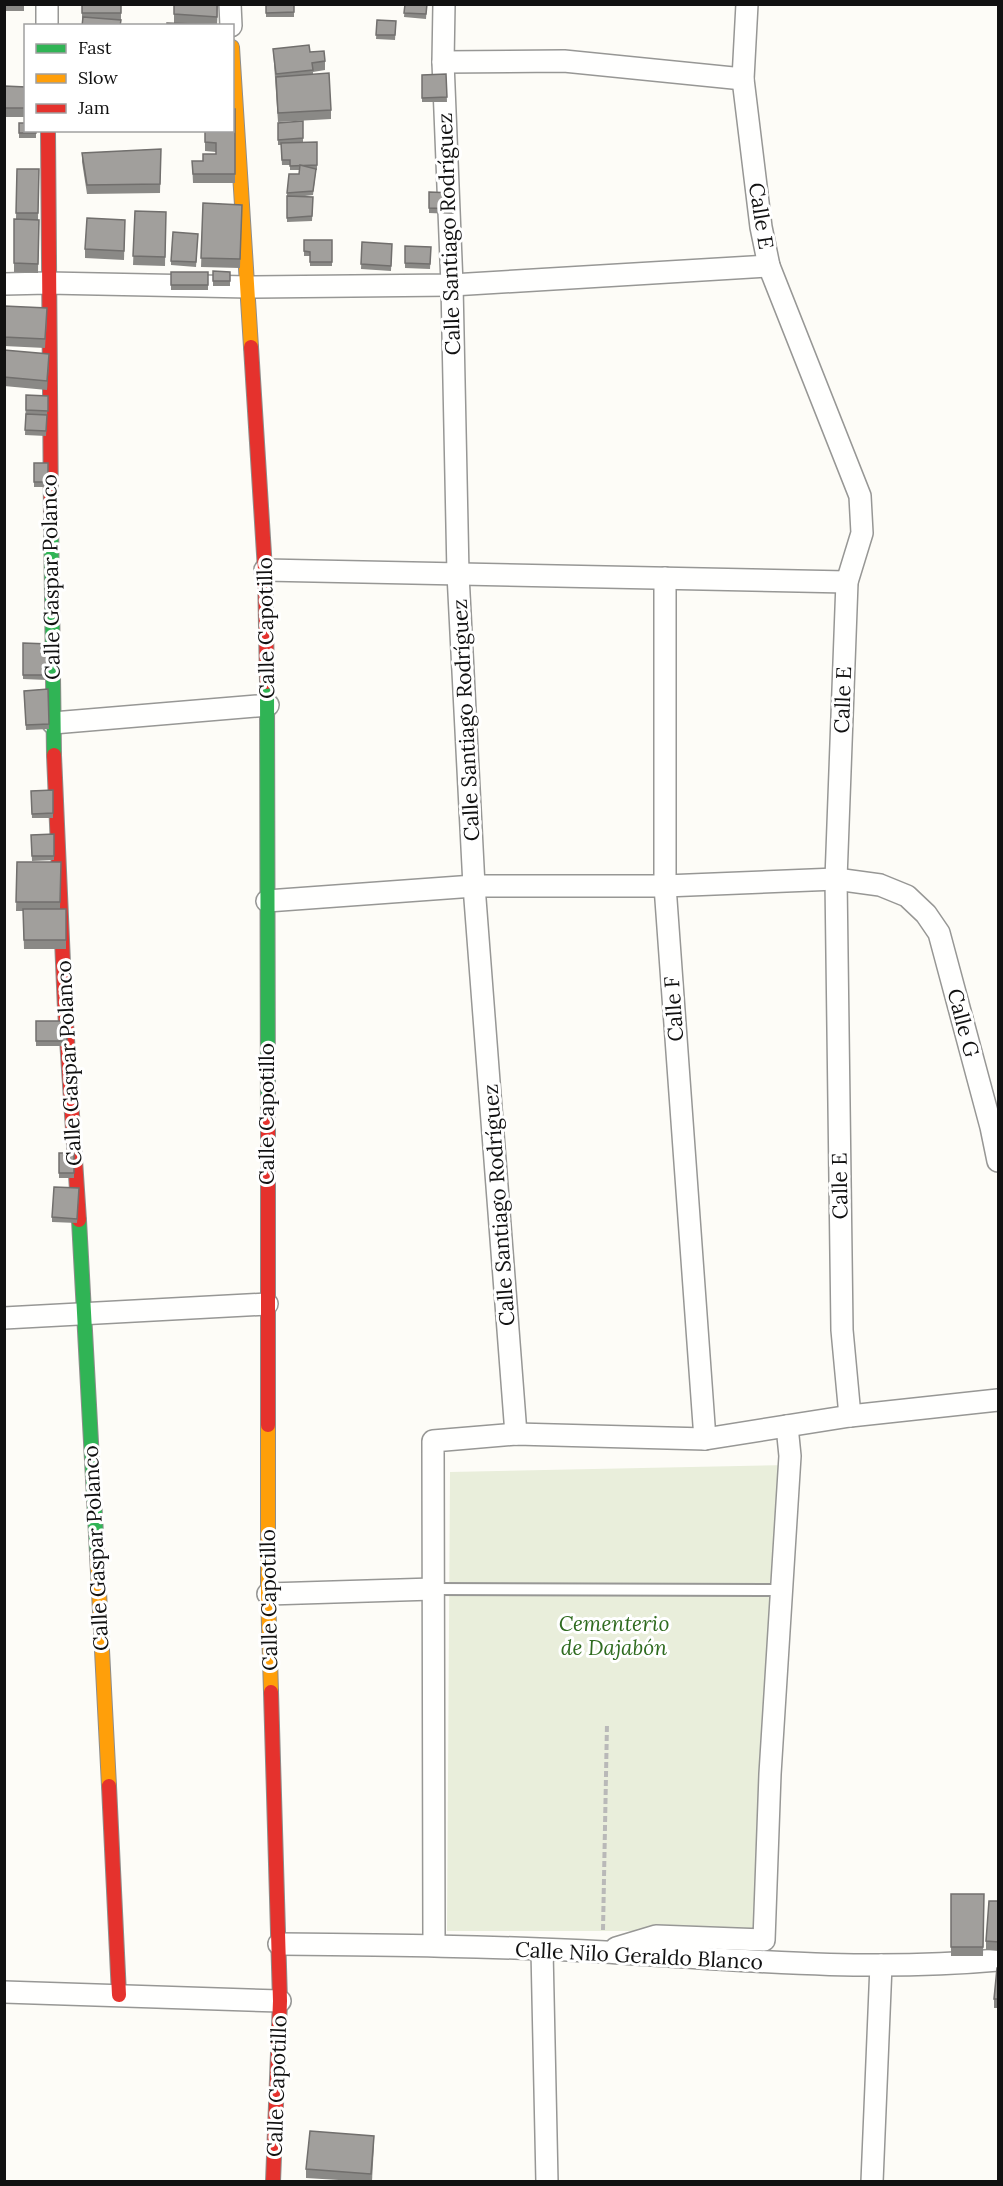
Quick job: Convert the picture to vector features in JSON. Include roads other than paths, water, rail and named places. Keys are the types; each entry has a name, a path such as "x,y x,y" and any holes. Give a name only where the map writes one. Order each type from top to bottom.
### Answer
{"street":[{"path":"47,4 47,24"},
{"path":"230,4 231,24"},
{"name":"Calle Santiago Rodríguez","path":"444,4 443,62 452,285 458,574 474,886 516,1434"},
{"name":"Calle E","path":"747,4 743,79 761,227 769,266 860,496 862,533 847,582 836,879 842,1330 850,1416"},
{"path":"443,62 564,61 743,79"},
{"name":"Calle Capotillo","path":"234,75 265,570 268,705 268,1594 280,2001 273,2181"},
{"name":"Calle Gaspar Polanco","path":"48,132 53,723 65,1009 85,1313 119,1995"},
{"path":"4,284 249,287 452,285 769,266"},
{"path":"265,570 847,582"},
{"name":"Calle F","path":"665,578 665,886 705,1438"},
{"path":"53,723 268,705"},
{"path":"267,901 474,886 665,886 836,879"},
{"name":"Calle G","path":"836,879 880,885 907,896 926,914 939,933 999,1161"},
{"path":"4,1318 267,1304"},
{"path":"434,1945 433,1441 516,1434 705,1438 850,1416 999,1400"},
{"path":"602,1952 656,1936 764,1940 770,1774 790,1456 787,1426"},
{"path":"268,1594 433,1589"},
{"name":"Calle Nilo Geraldo Blanco","path":"279,1944 434,1945 602,1952 789,1964 945,1965 999,1960"},
{"path":"542,1950 547,2181"},
{"path":"873,2181 881,1965"},
{"path":"4,1992 280,2001"}],"lane":[{"path":"433,1589 782,1590"}],"park label":[{"name":"Cementerio de Dajabón","path":"614,1636"}]}
